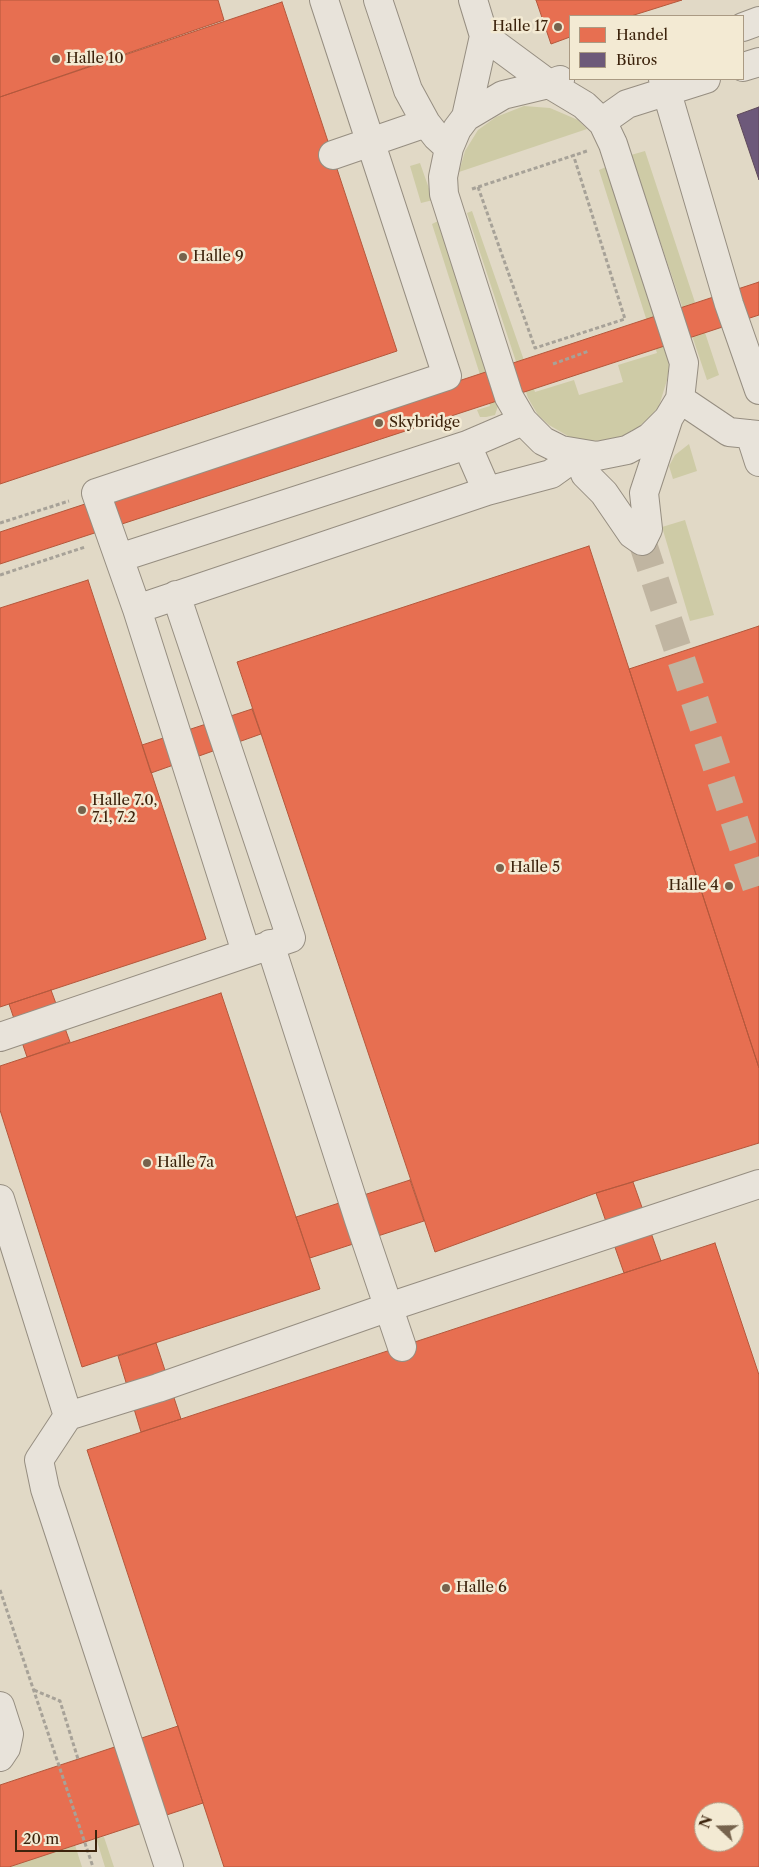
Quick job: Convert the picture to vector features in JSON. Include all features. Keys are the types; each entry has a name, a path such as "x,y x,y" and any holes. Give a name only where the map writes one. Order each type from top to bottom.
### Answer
{"lane":[{"path":"324,0 446,376 96,492 258,948 359,1220 402,1347"},
{"path":"378,0 408,90 426,123 449,148"},
{"path":"466,117 484,36 473,0"},
{"path":"744,27 759,21"},
{"path":"484,36 560,80 608,134 684,363 674,409 644,494 648,529 642,540 632,534 604,493 585,474 579,454"},
{"path":"744,67 759,62"},
{"path":"560,80 503,95 466,117 457,129 449,148 443,176 444,194 452,222 509,397 523,421 543,441 561,450 597,456 627,450 650,437 674,409"},
{"path":"608,134 610,116 627,104 665,85 699,80"},
{"path":"665,85 729,304 759,390"},
{"path":"333,155 426,123"},
{"path":"674,409 728,432 754,434 759,462"},
{"path":"115,548 467,445 523,421"},
{"path":"467,445 487,491"},
{"path":"137,609 176,594 487,491 551,474 579,454"},
{"path":"0,1037 291,938 176,594"},
{"path":"169,1867 45,1489 39,1460 68,1416 158,1388 389,1307 759,1184"},
{"path":"0,1199 68,1416"},
{"path":"0,1706 9,1734 6,1748 0,1757"}],"path":[{"path":"444,194 478,187 573,154 608,134"},
{"path":"478,187 535,348 625,318 573,154"},
{"path":"553,364 589,351"},
{"path":"0,523 96,492"},
{"path":"0,575 115,548"},
{"path":"0,1590 93,1867"},
{"path":"34,1690 60,1701 78,1759"}],"shaded area":[{"path":"524,106 550,108 578,120 587,129 459,172 465,151 478,130 496,117"},
{"path":"645,151 719,375 707,380 631,155"},
{"path":"420,163 433,200 421,203 410,166"},
{"path":"606,167 668,352 669,367 659,406 633,432 611,440 582,441 568,436 549,425 538,415 528,398 467,213 472,211 535,392 574,380 579,395 623,382 618,365 657,353 599,170"},
{"path":"438,221 499,403 495,415 480,417 477,410 490,406 432,224"},
{"path":"689,444 697,471 673,479 669,466 675,455"},
{"path":"685,520 714,615 690,621 662,527"},
{"path":"104,1837 114,1867 105,1867 96,1838"},
{"path":"75,1845 82,1867 9,1867"}],"building: Handel":[{"name":"Halle 10","path":"0,0 218,0 224,20 0,97"},
{"name":"Halle 17","path":"536,0 682,0 634,15 569,15 569,37 551,44"},
{"name":"Halle 9","path":"282,2 397,351 0,484 0,97"},
{"name":"Skybridge","path":"759,282 759,315 0,564 0,532"},
{"name":"Halle 5","path":"589,546 759,1068 759,1143 596,1193 435,1252 237,662"},
{"name":"Halle 7.0, 7.1, 7.2","path":"88,580 206,939 0,1007 0,608"},
{"name":"Halle 4","path":"759,626 759,1068 629,669"},
{"path":"252,709 261,734 151,773 142,745"},
{"path":"51,990 70,1042 27,1057 9,1004"},
{"name":"Halle 7a","path":"221,993 320,1289 82,1367 0,1110 0,1066"},
{"path":"410,1180 424,1221 310,1258 296,1217"},
{"path":"633,1182 661,1261 624,1273 596,1193"},
{"name":"Halle 6","path":"715,1243 759,1375 759,1867 224,1867 87,1450"},
{"path":"156,1343 181,1419 141,1432 118,1356"},
{"path":"178,1726 203,1803 9,1867 0,1867 0,1785"}],"building: Büros":[{"path":"759,107 759,180 737,115"}],"tunnel":[{"path":"642,541 759,895"}],"place":[{"name":"Halle 17","path":"558,27"},
{"name":"Halle 10","path":"56,59"},
{"name":"Halle 9","path":"183,257"},
{"name":"Skybridge","path":"379,423"},
{"name":"Halle 7.0, 7.1, 7.2","path":"82,810"},
{"name":"Halle 5","path":"500,868"},
{"name":"Halle 4","path":"729,886"},
{"name":"Halle 7a","path":"147,1163"},
{"name":"Halle 6","path":"446,1588"}]}
